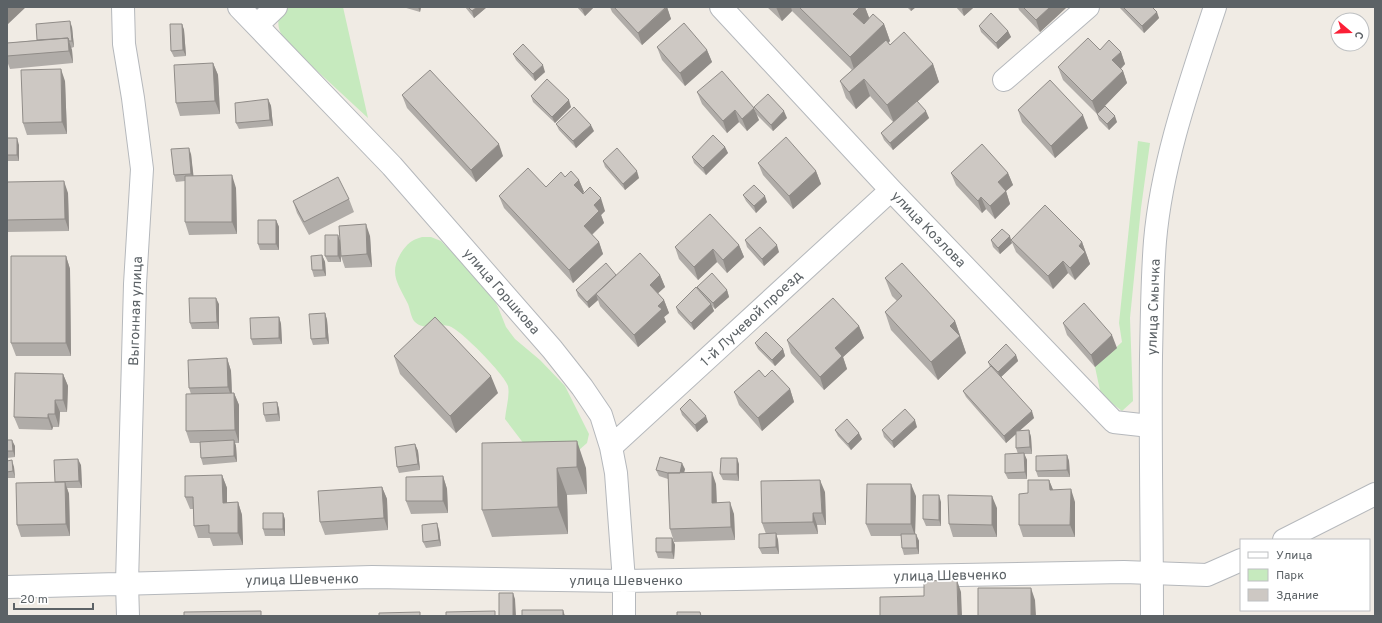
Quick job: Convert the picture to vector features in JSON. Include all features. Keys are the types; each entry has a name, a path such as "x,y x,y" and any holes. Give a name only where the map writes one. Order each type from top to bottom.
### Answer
{"street":[{"name":"Выгонная улица","path":"123,7 124,44 133,98 142,169 135,284 127,583 128,616"},
{"name":"улица Горшкова","path":"239,7 392,166 552,349 582,387 601,415 611,447 616,473 624,581 624,616"},
{"path":"257,25 276,7"},
{"name":"улица Козлова","path":"721,7 891,190 1114,422 1150,426"},
{"path":"1004,80 1088,7"},
{"name":"улица Смычка","path":"1152,616 1150,426 1152,312 1156,233 1164,176 1208,13"},
{"name":"1-й Лучевой проезд","path":"611,447 891,190"},
{"path":"1286,539 1375,494"},
{"name":"улица Шевченко","path":"7,587 372,577 624,581 1124,572 1207,575 1240,560"}],"green space":[{"path":"285,7 343,7 368,118 286,42 278,24"},
{"path":"1138,141 1150,143 1141,208 1130,318 1133,401 1122,411 1101,395 1095,367 1122,342 1119,323"},
{"path":"422,237 431,237 441,241 457,257 491,294 506,327 515,339 540,360 565,386 589,434 587,443 579,450 524,444 505,419 508,386 491,363 472,343 455,329 444,325 426,327 414,321 408,304 398,285 395,267 397,260 405,247 412,241"}],"building":[{"path":"468,7 477,7 472,11"},
{"path":"614,7 666,7 638,33"},
{"path":"799,7 860,7 853,14 864,24 873,14 884,24 850,57"},
{"path":"1023,7 1050,7 1036,20"},
{"path":"1123,7 1152,7 1157,12 1142,26"},
{"path":"991,13 1008,31 996,43 979,26"},
{"path":"70,21 72,41 69,41 68,38 37,40 36,24"},
{"path":"684,23 707,50 680,73 657,47"},
{"path":"170,24 182,24 183,50 171,51"},
{"path":"904,32 933,64 887,105 864,79 849,92 840,81 886,40 890,45"},
{"path":"68,38 69,51 7,56 7,43"},
{"path":"1088,38 1100,50 1109,40 1121,52 1112,60 1123,71 1092,101 1058,67"},
{"path":"523,44 543,65 533,74 513,54"},
{"path":"213,63 215,101 176,103 174,65"},
{"path":"61,69 62,122 23,123 21,70"},
{"path":"430,70 499,144 471,170 402,95"},
{"path":"722,71 754,108 742,119 735,110 723,121 697,92"},
{"path":"547,79 569,100 552,117 531,96"},
{"path":"1050,80 1083,115 1051,146 1018,110"},
{"path":"768,94 784,111 771,125 754,107"},
{"path":"268,99 270,120 236,123 235,103"},
{"path":"917,101 926,111 890,143 881,133"},
{"path":"1105,106 1115,116 1107,124 1097,114"},
{"path":"574,107 591,125 573,141 556,124"},
{"path":"713,135 725,147 703,168 692,157"},
{"path":"786,137 816,171 789,196 758,163"},
{"path":"7,138 17,138 17,155 7,155"},
{"path":"982,144 1008,173 998,182 1006,191 990,206 981,197 978,201 951,173"},
{"path":"189,148 191,174 174,175 171,149"},
{"path":"617,148 637,171 623,184 603,161"},
{"path":"528,168 546,187 561,172 565,177 571,171 579,180 574,185 583,194 590,187 601,198 594,205 599,211 584,226 599,242 569,270 499,196"},
{"path":"232,175 232,222 185,222 185,176"},
{"path":"338,177 349,199 304,222 293,201"},
{"path":"64,181 65,219 7,220 7,182"},
{"path":"754,185 765,196 754,206 743,195"},
{"path":"1045,205 1082,242 1079,246 1085,252 1070,268 1063,261 1048,276 1011,240"},
{"path":"710,214 739,245 723,260 713,249 694,267 675,247"},
{"path":"258,220 276,220 276,244 258,244"},
{"path":"366,224 367,254 341,256 339,226"},
{"path":"760,227 777,245 762,259 745,240"},
{"path":"1002,229 1010,236 998,248 991,240"},
{"path":"325,235 338,235 338,256 325,256"},
{"path":"640,253 660,275 650,285 664,300 658,306 662,309 634,335 596,294"},
{"path":"322,255 323,270 312,270 311,256"},
{"path":"11,256 66,256 66,343 11,343"},
{"path":"606,263 616,275 587,302 576,290"},
{"path":"902,263 955,321 950,326 960,336 931,362 885,312 902,296 885,278"},
{"path":"712,273 727,290 713,303 697,287"},
{"path":"696,287 711,304 691,323 676,307"},
{"path":"189,298 216,298 217,322 190,323"},
{"path":"833,298 859,326 835,348 842,356 820,377 787,340"},
{"path":"1084,303 1112,335 1091,355 1063,323"},
{"path":"325,313 326,338 311,339 309,314"},
{"path":"279,317 279,338 251,339 250,318"},
{"path":"435,317 491,376 450,416 394,356"},
{"path":"766,332 783,349 772,360 755,343"},
{"path":"1006,344 1016,355 998,372 988,362"},
{"path":"227,358 228,387 189,388 188,360"},
{"path":"991,366 1032,411 1004,436 963,391"},
{"path":"759,370 765,377 772,370 790,389 758,418 734,392"},
{"path":"15,373 63,374 63,400 55,400 55,414 48,414 48,418 14,417"},
{"path":"234,393 235,430 186,431 186,394"},
{"path":"690,399 706,416 695,425 680,409"},
{"path":"277,402 278,414 264,415 263,403"},
{"path":"905,409 915,420 892,441 882,430"},
{"path":"847,419 859,433 848,444 835,430"},
{"path":"1029,430 1030,447 1016,448 1016,431"},
{"path":"7,440 12,440 13,451 7,451"},
{"path":"234,440 234,456 201,458 200,442"},
{"path":"577,441 577,467 557,468 558,507 482,510 482,443"},
{"path":"415,444 418,464 397,467 395,447"},
{"path":"1024,453 1025,472 1005,473 1005,454"},
{"path":"1067,455 1067,470 1036,471 1036,456"},
{"path":"660,457 682,463 680,473 668,473 656,470"},
{"path":"721,458 737,458 737,474 720,474"},
{"path":"78,459 79,481 55,482 54,460"},
{"path":"12,460 13,471 7,472 7,461"},
{"path":"712,472 712,503 730,502 731,527 670,529 668,473"},
{"path":"222,475 223,503 238,502 238,533 209,533 209,525 194,526 193,497 185,497 185,476"},
{"path":"443,476 443,501 406,501 406,477"},
{"path":"820,480 822,513 813,513 813,522 762,523 761,481"},
{"path":"1028,480 1049,480 1050,490 1071,489 1070,525 1019,525 1019,494 1028,493"},
{"path":"65,482 66,524 17,525 16,483"},
{"path":"867,484 911,484 911,524 866,524"},
{"path":"382,487 384,518 320,522 318,491"},
{"path":"923,495 939,495 939,520 923,519"},
{"path":"948,495 992,496 992,525 949,524"},
{"path":"263,513 283,513 283,529 263,529"},
{"path":"437,523 439,540 423,542 422,525"},
{"path":"776,533 776,547 759,548 759,534"},
{"path":"901,534 916,534 917,548 902,548"},
{"path":"656,538 672,538 672,552 656,552"},
{"path":"957,580 958,616 880,616 880,597 924,596 924,581"},
{"path":"978,588 1031,588 1031,616 978,616"},
{"path":"499,593 513,593 513,616 499,616"},
{"path":"522,610 563,610 563,616 522,616"},
{"path":"261,611 261,616 184,616 184,612"},
{"path":"495,611 495,616 446,616 446,612"},
{"path":"420,612 420,616 379,616 379,613"},
{"path":"677,612 700,612 701,616 677,616"}]}
